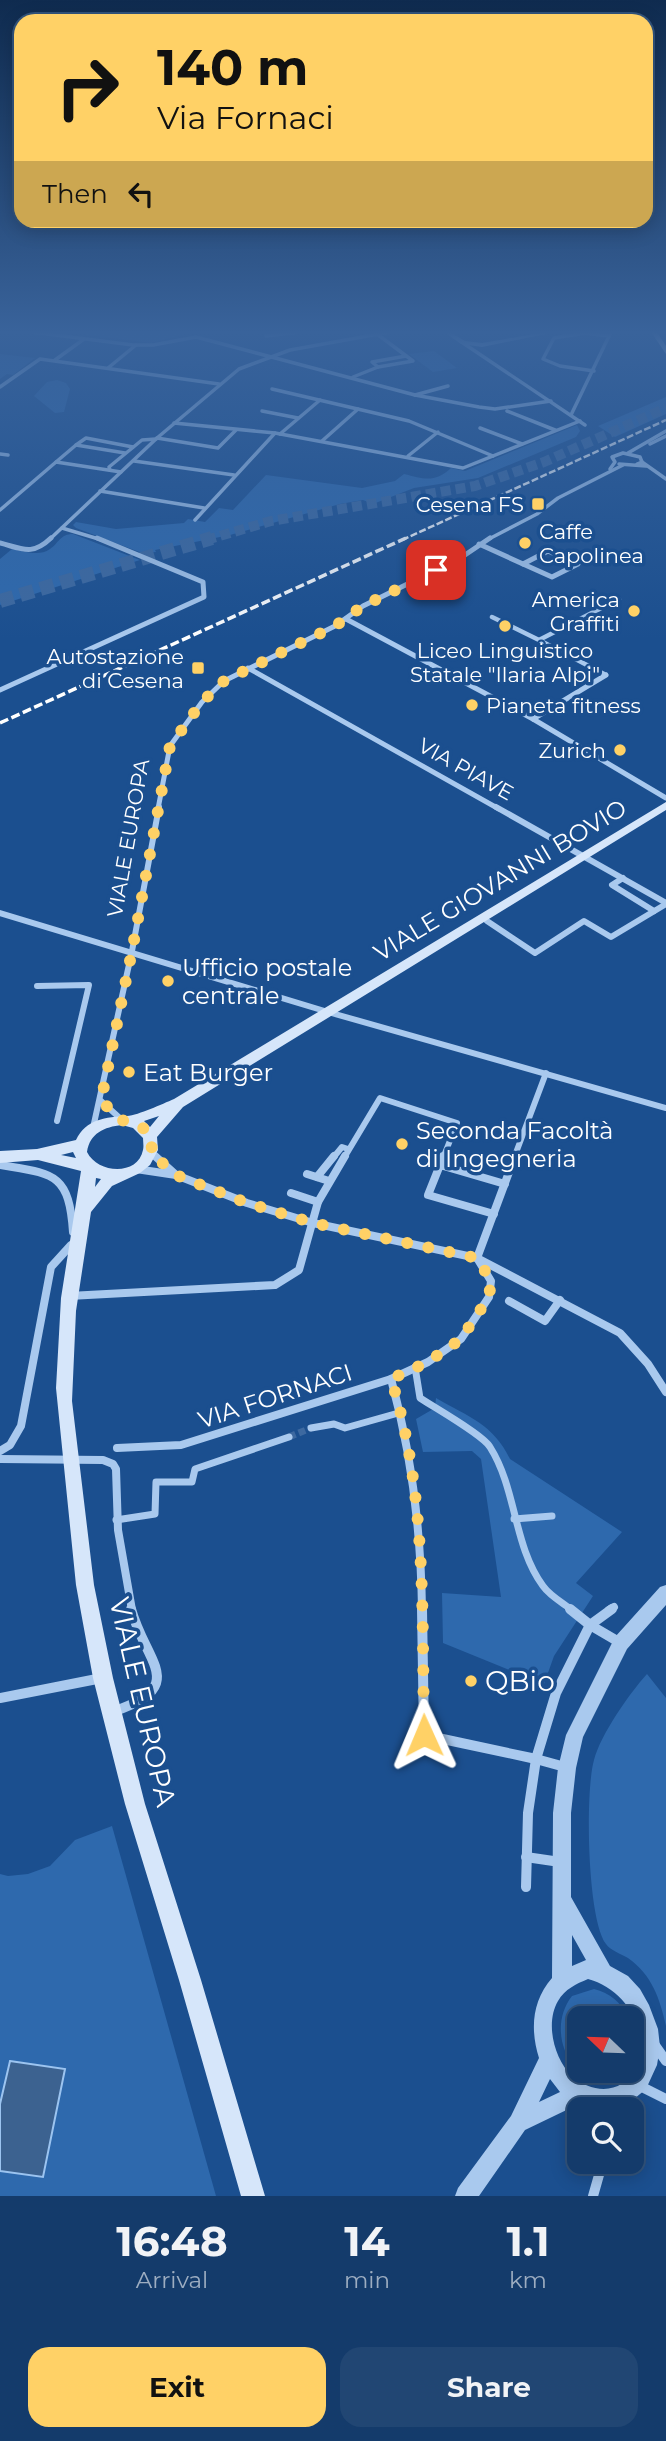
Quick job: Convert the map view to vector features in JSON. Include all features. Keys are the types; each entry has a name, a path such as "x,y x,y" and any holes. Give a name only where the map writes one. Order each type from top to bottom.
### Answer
{"main road":[{"name":"VIALE GIOVANNI BOVIO","path":"125,1121 179,1103 666,805"},
{"name":"VIALE GIOVANNI BOVIO","path":"150,1136 179,1103"},
{"path":"37,1155 87,1167 98,1174 121,1175 136,1169 151,1153 150,1136 145,1129 125,1121 102,1124 93,1129 80,1145 79,1153 87,1167"},
{"path":"0,1157 37,1155 80,1145"},
{"name":"VIALE EUROPA","path":"87,1167 86,1209 69,1296 64,1401 85,1586 103,1678 135,1804 253,2196"},
{"name":"VIALE EUROPA","path":"86,1209 107,1182 121,1175"}],"street":[{"path":"0,543 33,551 41,548 162,434"},
{"path":"110,470 109,467 142,440 157,439 218,448 232,434"},
{"path":"195,520 234,475 277,434"},
{"path":"282,434 463,468 545,434"},
{"path":"322,440 328,434"},
{"path":"408,456 435,434"},
{"path":"444,434 494,456"},
{"path":"497,434 523,444"},
{"path":"628,453 659,434"},
{"path":"635,454 666,436"},
{"path":"0,510 57,459 86,438 133,447"},
{"path":"76,445 125,453"},
{"path":"0,454 8,455"},
{"path":"641,464 640,457 635,454 614,455 612,459 623,465 641,464 666,479"},
{"path":"134,461 234,475"},
{"path":"56,462 121,472"},
{"path":"609,470 615,462"},
{"name":"VIALE EUROPA","path":"93,1129 132,951 170,746 209,695 224,681 346,619 363,606 462,557 479,544 537,514 558,498 623,465"},
{"path":"100,491 204,509"},
{"path":"0,690 204,597 204,582 87,534 62,528"},
{"path":"479,544 552,578 578,564 548,551 523,564"},
{"path":"539,640 619,599"},
{"path":"492,617 606,675"},
{"path":"346,619 533,719 666,798"},
{"name":"VIA PIAVE","path":"248,668 584,854 666,903 611,937 584,921 535,953 487,921"},
{"path":"533,719 606,675"},
{"path":"624,878 612,885 654,911"},
{"path":"0,913 328,1012 666,1108"},
{"path":"37,986 89,985 57,1121"},
{"path":"477,1258 546,1073"},
{"path":"0,1165 41,1173 63,1183 69,1192 72,1208 69,1296 275,1285 299,1270 318,1202 380,1098 457,1124 428,1195 494,1214"},
{"path":"101,1101 125,1121"},
{"path":"317,1177 342,1147 348,1149"},
{"path":"151,1153 176,1175"},
{"path":"440,1165 505,1184"},
{"path":"136,1169 176,1175 247,1203 313,1223 477,1258 620,1333 649,1364 666,1392"},
{"path":"307,1174 329,1181"},
{"path":"291,1193 318,1202"},
{"path":"0,1451 10,1445 21,1426 51,1267 71,1245"},
{"name":"VIA FORNACI","path":"117,1448 181,1446 391,1379 428,1362 461,1339 489,1297 491,1281 477,1258"},
{"path":"509,1301 545,1321 560,1300"},
{"path":"415,1367 420,1398 489,1444 507,1482 514,1519 530,1562 544,1588 590,1625 621,1643"},
{"path":"391,1379 402,1412 412,1479 422,1599 424,1735 567,1768"},
{"path":"312,1428 334,1424 345,1428 402,1412"},
{"path":"116,1520 155,1514 156,1482 192,1482 195,1469 289,1437"},
{"path":"0,1459 103,1460 113,1464 116,1469 116,1520 135,1622 154,1661 158,1681 154,1692 145,1700 111,1712"},
{"path":"514,1519 552,1516"},
{"path":"562,1978 561,1862 567,1768 580,1724 621,1643 666,1593"},
{"path":"526,1886 528,1813 536,1759 556,1693 590,1625 614,1607"},
{"path":"0,1698 103,1678"},
{"path":"526,1857 561,1862"},
{"path":"561,1897 602,1970"},
{"path":"586,2097 578,2094 556,2073 549,2059 542,2022 545,2005 562,1978 574,1971 602,1970 616,1977 635,1996 648,2021 651,2040 646,2072 638,2084 623,2097"},
{"path":"651,2040 666,2061"},
{"path":"466,2196 518,2123 549,2059"},
{"path":"638,2084 666,2099"},
{"path":"518,2123 578,2094"},
{"path":"593,2196 599,2174"}],"shaded area":[{"path":"554,434 578,434 478,478 414,488 373,504 363,500 340,504 230,535 155,550 156,552 142,553 73,525 76,522 116,529 184,523 188,519 205,522 219,508 233,510 266,475 362,488 395,481 404,474 434,478 451,468 465,471"},
{"path":"73,534 140,560 0,605 0,559 12,549 41,553 53,547 62,537"},
{"path":"436,1398 488,1429 510,1459 622,1532 576,1583 593,1596 554,1656 544,1684 443,1643 442,1593 501,1597 481,1459 472,1451 423,1452 416,1419 435,1408"},
{"path":"647,1674 666,1698 666,2026 658,1997 649,1980 628,1958 606,1944 600,1930 591,1883 589,1798 594,1760 616,1715"},
{"path":"112,1826 216,2196 0,2196 0,2171 43,2177 10,2061 0,2104 0,1874 28,1874 50,1866 75,1840"},
{"path":"594,1989 605,1993 621,2006 567,2006 567,2055 561,2030 563,2012 572,1996"},
{"path":"10,2061 65,2069 43,2177 0,2171 0,2104"}],"tunnel":[{"path":"206,540 271,521 475,486 544,462 606,434"},
{"path":"0,601 212,538"},
{"path":"289,1437 311,1428"}],"railway":[{"path":"402,540 634,434"},
{"path":"0,723 406,538"}],"place":[{"name":"Cesena FS","path":"538,504"},
{"name":"Caffe Capolinea","path":"525,543"},
{"name":"America Graffiti","path":"634,611"},
{"name":"Liceo Linguistico Statale \"Ilaria Alpi\"","path":"505,626"},
{"name":"Autostazione di Cesena","path":"198,668"},
{"name":"Pianeta fitness","path":"472,705"},
{"name":"Zurich","path":"620,750"},
{"name":"Ufficio postale centrale","path":"168,981"},
{"name":"Eat Burger","path":"129,1072"},
{"name":"Seconda Facoltà di Ingegneria","path":"402,1144"},
{"name":"QBio","path":"471,1681"}],"route":[{"path":"424,1735 422,1599 412,1479 402,1412 391,1379 428,1362 461,1339 489,1297 491,1281 477,1258 313,1223 247,1203 176,1175 151,1153 152,1144 145,1129 138,1124 122,1120 101,1101 101,1087 132,951 170,746 202,702 224,681 335,626 363,606 436,570"}]}
